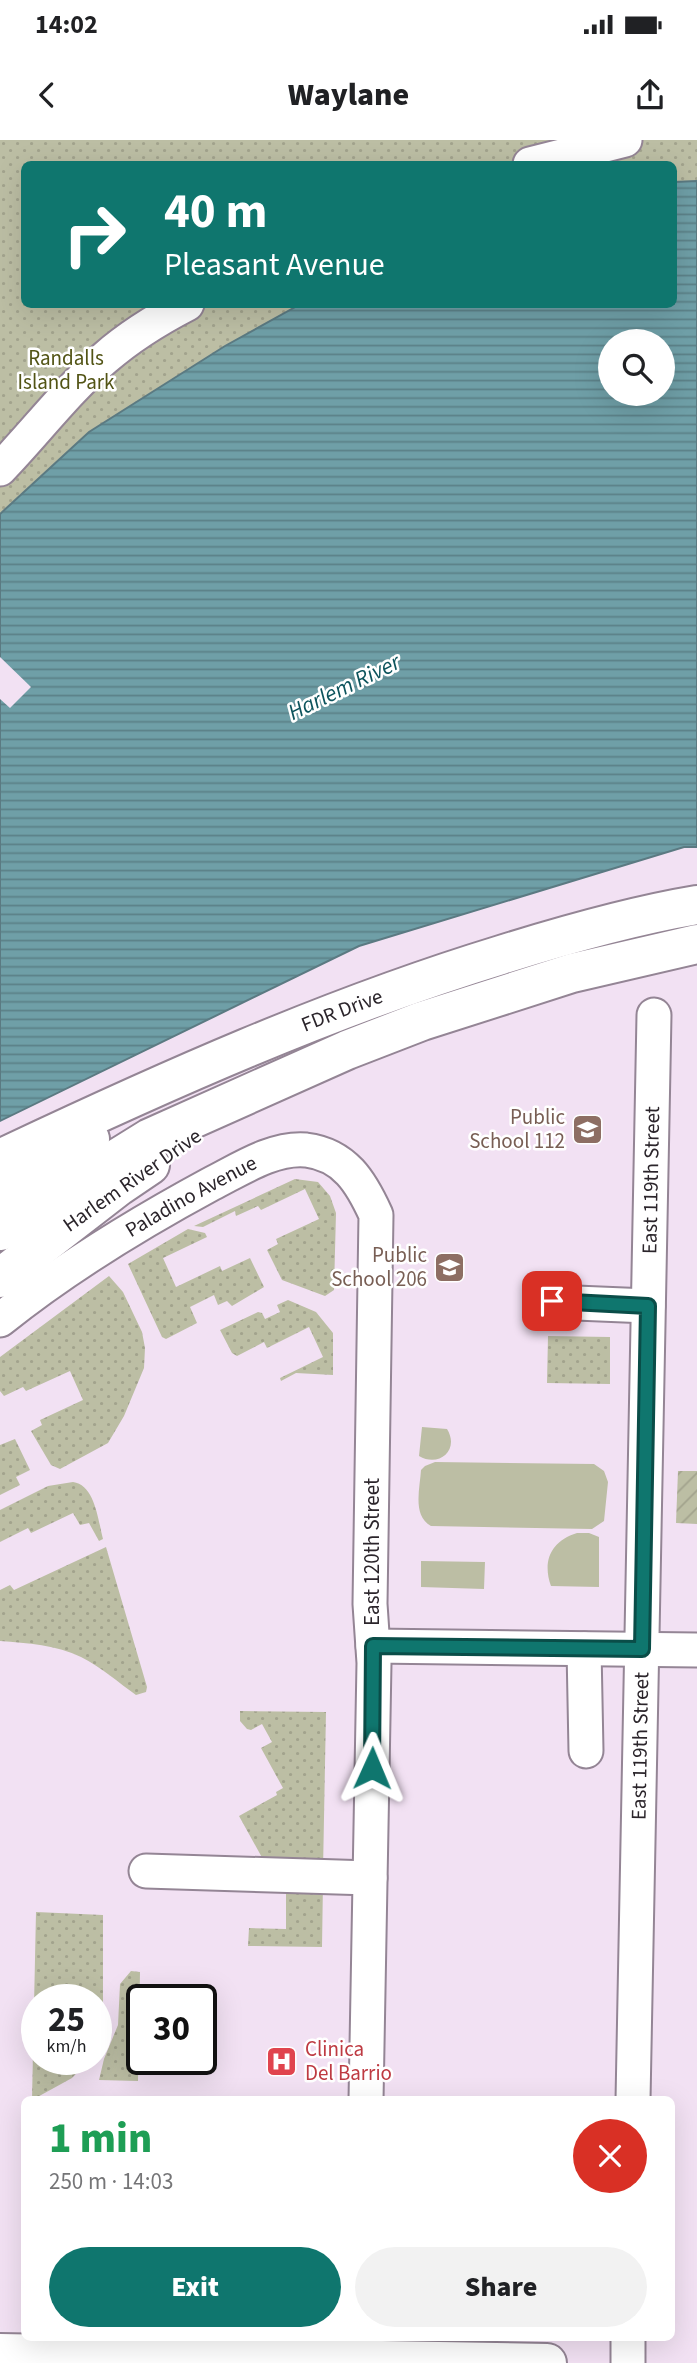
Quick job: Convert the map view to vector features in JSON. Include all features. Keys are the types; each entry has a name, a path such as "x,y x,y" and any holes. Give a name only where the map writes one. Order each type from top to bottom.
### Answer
{"main road":[{"name":"FDR Drive","path":"0,1159 146,1090 352,1006 448,971 598,927 697,905"},
{"name":"FDR Drive","path":"268,1087 347,1050 483,1001 572,973 697,944"},
{"path":"0,1196 213,1062"},
{"path":"0,1231 150,1138 268,1087"},
{"name":"Harlem River Drive","path":"0,1278 119,1186 268,1087"},
{"path":"0,2353 326,2361 365,2353 547,2363"}],"street":[{"path":"542,161 625,140"},
{"path":"0,469 83,378 107,356 161,317 179,308"},
{"name":"East 119th Street","path":"633,2096 654,1015"},
{"name":"Paladino Avenue","path":"0,1320 66,1270 157,1213 247,1166 282,1152 307,1150 343,1163 360,1182 376,1215"},
{"name":"East 120th Street","path":"366,2096 376,1215"},
{"path":"552,1301 648,1306"},
{"path":"373,1646 697,1650"},
{"path":"584,1649 586,1751"},
{"path":"146,1871 370,1878"},
{"path":"628,2341 628,2363"}],"green space":[{"name":"Randalls Island Park","path":"0,140 697,140 697,181 677,182 677,161 21,161 21,308 294,308 225,346 89,432 0,514"},
{"path":"295,1179 318,1182 330,1196 336,1213 334,1290 325,1296 282,1280 267,1250 278,1244 276,1239 319,1219 305,1189 261,1210 258,1206 236,1216 235,1211 203,1227 194,1226"},
{"path":"188,1229 205,1233 207,1237 163,1258 176,1287 220,1266 222,1271 250,1258 264,1287 232,1306 227,1301 218,1305 214,1295 190,1307 197,1323 166,1339 162,1337 128,1264"},
{"path":"109,1276 123,1292 142,1332 145,1348 144,1368 124,1416 108,1443 60,1469 51,1465 31,1431 42,1425 40,1420 83,1400 70,1371 26,1391 23,1387 4,1396 0,1391 0,1357"},
{"path":"288,1300 316,1312 333,1333 333,1375 296,1373 281,1381 280,1378 323,1357 309,1327 267,1348 264,1342 237,1356 232,1353 220,1330 258,1312 262,1313 265,1319 280,1312 277,1305"},
{"path":"548,1336 610,1337 610,1384 547,1383"},
{"path":"422,1427 447,1429 451,1444 445,1455 434,1460 419,1456"},
{"path":"15,1439 30,1470 16,1477 20,1485 0,1495 0,1445"},
{"path":"435,1462 594,1464 604,1471 608,1482 604,1521 592,1529 431,1526 421,1516 419,1493 421,1470"},
{"path":"678,1471 697,1471 697,1524 676,1523"},
{"path":"73,1482 91,1496 103,1539 99,1541 89,1523 80,1525 73,1513 31,1533 28,1528 0,1542 0,1510 48,1486"},
{"path":"577,1533 589,1533 599,1537 599,1587 551,1586 548,1560 551,1553 561,1541"},
{"path":"106,1547 147,1687 146,1692 136,1695 96,1665 72,1653 42,1645 0,1641 0,1590 10,1585 14,1590"},
{"path":"421,1561 485,1562 484,1589 421,1587"},
{"path":"240,1711 326,1712 323,1871 270,1872 239,1816 277,1795 276,1792 283,1788 261,1748 272,1742 262,1724 251,1730 247,1729 240,1721"},
{"path":"323,1882 322,1947 248,1946 249,1928 286,1929 286,1891"},
{"path":"36,1912 103,1915 103,1984 34,1984"},
{"path":"131,1971 140,1972 140,1984 126,1984 126,2075 138,2075 138,2081 99,2080 100,2075 112,2075 112,2040 118,2025 120,1984"},
{"path":"33,2075 75,2075 72,2078 39,2096 32,2096"}],"water":[{"name":"Harlem River","path":"697,181 697,847 684,847 359,946 0,1121 0,514 89,432 225,346 294,308 677,308 677,182"}],"pier":[{"path":"0,657 31,687 10,708 0,699"}],"place":[{"name":"Public School 112","path":"588,1129"},
{"name":"Public School 206","path":"450,1267"},
{"name":"Clinica Del Barrio","path":"282,2061"}],"route":[{"path":"372,1768 373,1646 642,1649 648,1306 552,1301"}]}
